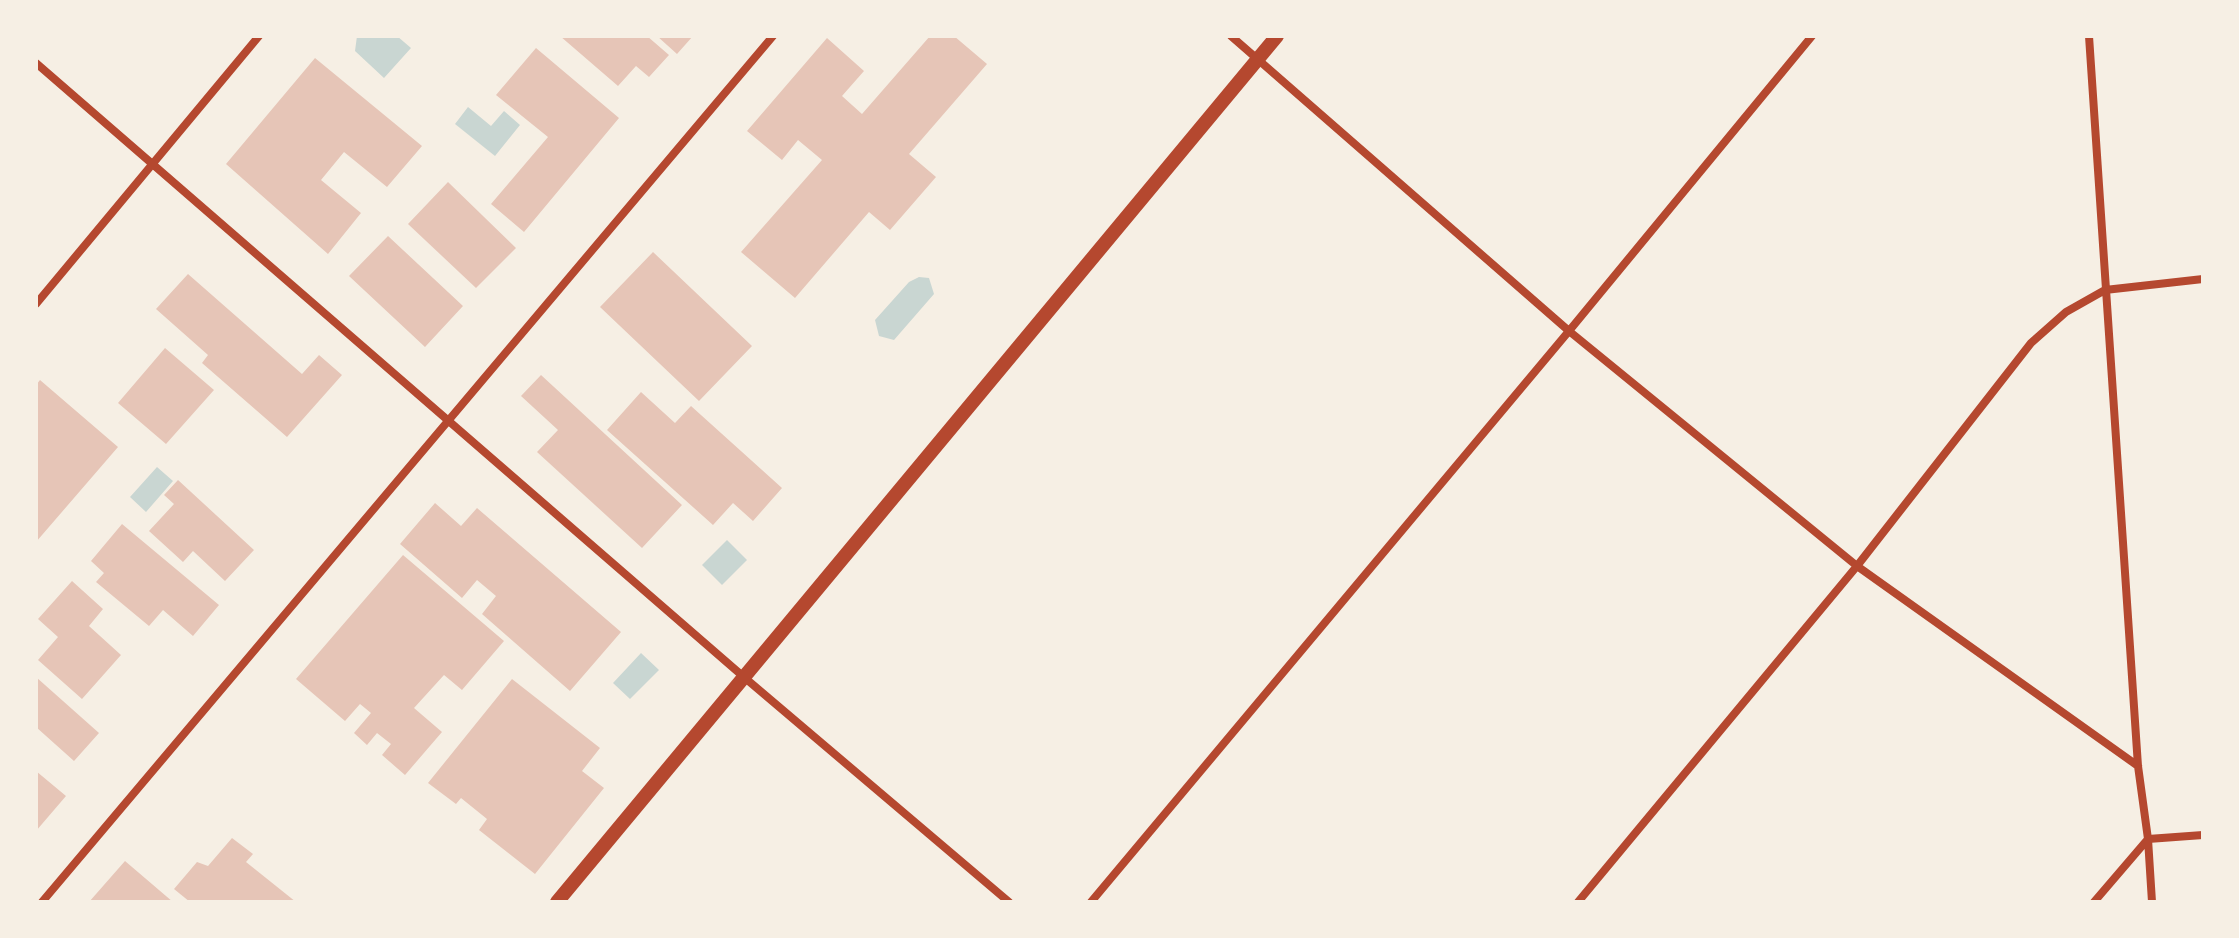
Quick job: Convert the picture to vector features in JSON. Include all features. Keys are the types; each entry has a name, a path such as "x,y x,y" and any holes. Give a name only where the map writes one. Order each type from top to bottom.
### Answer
{"street":[{"path":"36,304 259,36"},
{"path":"42,902 773,36"},
{"path":"1231,36 1569,331 1857,566 2138,766"},
{"path":"557,902 1277,36"},
{"path":"1091,902 1812,36"},
{"path":"2089,36 2138,766 2148,839 2152,902"},
{"path":"36,63 745,678 1009,902"},
{"path":"1578,902 1857,566 2031,343 2066,312 2105,290 2203,279"},
{"path":"2094,902 2148,839 2203,835"}],"shaded area":[{"path":"357,36 397,36 411,48 384,78 355,51"},
{"path":"468,107 491,126 504,111 520,125 495,156 455,124"},
{"path":"919,277 929,278 934,294 894,340 879,336 875,320 909,282"},
{"path":"157,467 173,481 146,512 130,497"},
{"path":"727,540 747,560 722,585 702,565"},
{"path":"641,653 659,670 630,699 613,683"}],"building":[{"path":"560,36 647,36 669,55 649,77 636,66 618,86"},
{"path":"657,36 693,36 677,54"},
{"path":"930,36 954,36 987,64 909,154 936,177 890,230 869,212 795,298 741,252 822,160 798,140 782,160 747,131 827,38 864,71 842,96 862,114"},
{"path":"536,48 619,118 524,232 491,204 548,137 496,95"},
{"path":"315,58 422,146 387,187 344,152 321,180 361,213 328,254 226,164"},
{"path":"448,182 516,248 476,288 408,224"},
{"path":"388,236 463,306 425,347 349,276"},
{"path":"653,252 752,346 699,401 600,307"},
{"path":"188,274 302,374 319,355 342,375 287,437 202,363 208,355 156,309"},
{"path":"165,348 214,390 166,444 118,403"},
{"path":"541,375 682,505 642,548 537,452 558,430 521,396"},
{"path":"40,380 118,447 36,542 36,385"},
{"path":"641,392 675,423 691,406 782,488 753,521 733,503 713,525 607,430"},
{"path":"178,480 254,550 225,581 193,551 183,562 149,531 174,504 164,495"},
{"path":"435,503 461,526 477,508 621,632 570,691 482,614 496,596 477,580 462,598 400,544"},
{"path":"122,524 219,605 193,636 163,610 149,626 96,582 104,573 91,561"},
{"path":"403,555 504,641 462,690 444,675 414,708 442,732 405,775 382,755 391,744 377,733 367,745 354,733 371,713 360,704 345,721 296,679"},
{"path":"72,581 103,609 89,626 121,655 82,699 38,660 58,637 38,619"},
{"path":"36,677 99,733 74,761 36,727"},
{"path":"512,679 600,748 582,771 604,788 535,874 479,830 487,819 461,798 456,804 428,783"},
{"path":"36,771 66,796 36,831"},
{"path":"232,838 253,854 246,862 296,902 190,902 174,889 197,862 208,866"},
{"path":"125,861 173,902 89,902"}]}
